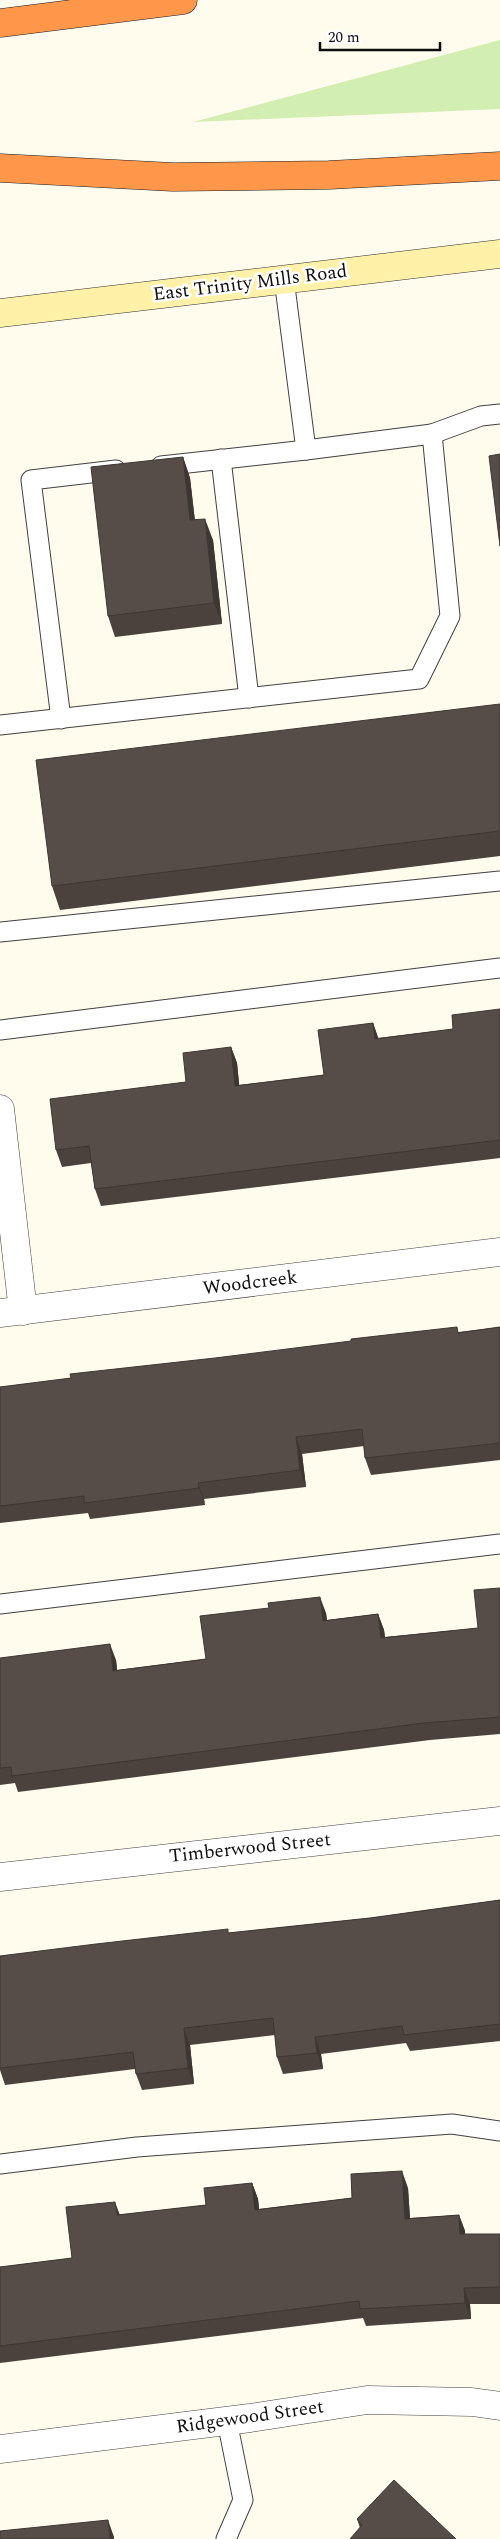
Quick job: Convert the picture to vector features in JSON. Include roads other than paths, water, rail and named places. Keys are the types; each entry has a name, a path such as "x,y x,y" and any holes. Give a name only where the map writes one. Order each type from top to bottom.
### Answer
{"highway":[{"path":"0,23 182,0"},
{"path":"0,168 173,177 329,175 500,166"}],"main road":[{"name":"East Trinity Mills Road","path":"0,313 500,254"}],"street":[{"path":"0,1109 12,1312"},
{"name":"Woodcreek","path":"12,1312 500,1252"},
{"name":"Timberwood Street","path":"0,1877 500,1820"},
{"name":"Ridgewood Street","path":"0,2449 227,2421 367,2400 472,2402 500,2406"}],"lane":[{"path":"284,279 306,450"},
{"path":"61,719 31,480 306,450 432,434 481,416 500,414"},
{"path":"0,725 419,679 450,616 432,434"},
{"path":"221,459 249,698"},
{"path":"0,932 500,881"},
{"path":"0,1030 500,968"},
{"path":"0,1604 500,1544"},
{"path":"0,2164 137,2147 452,2124 500,2131"},
{"path":"226,2539 243,2500 227,2421"}]}
